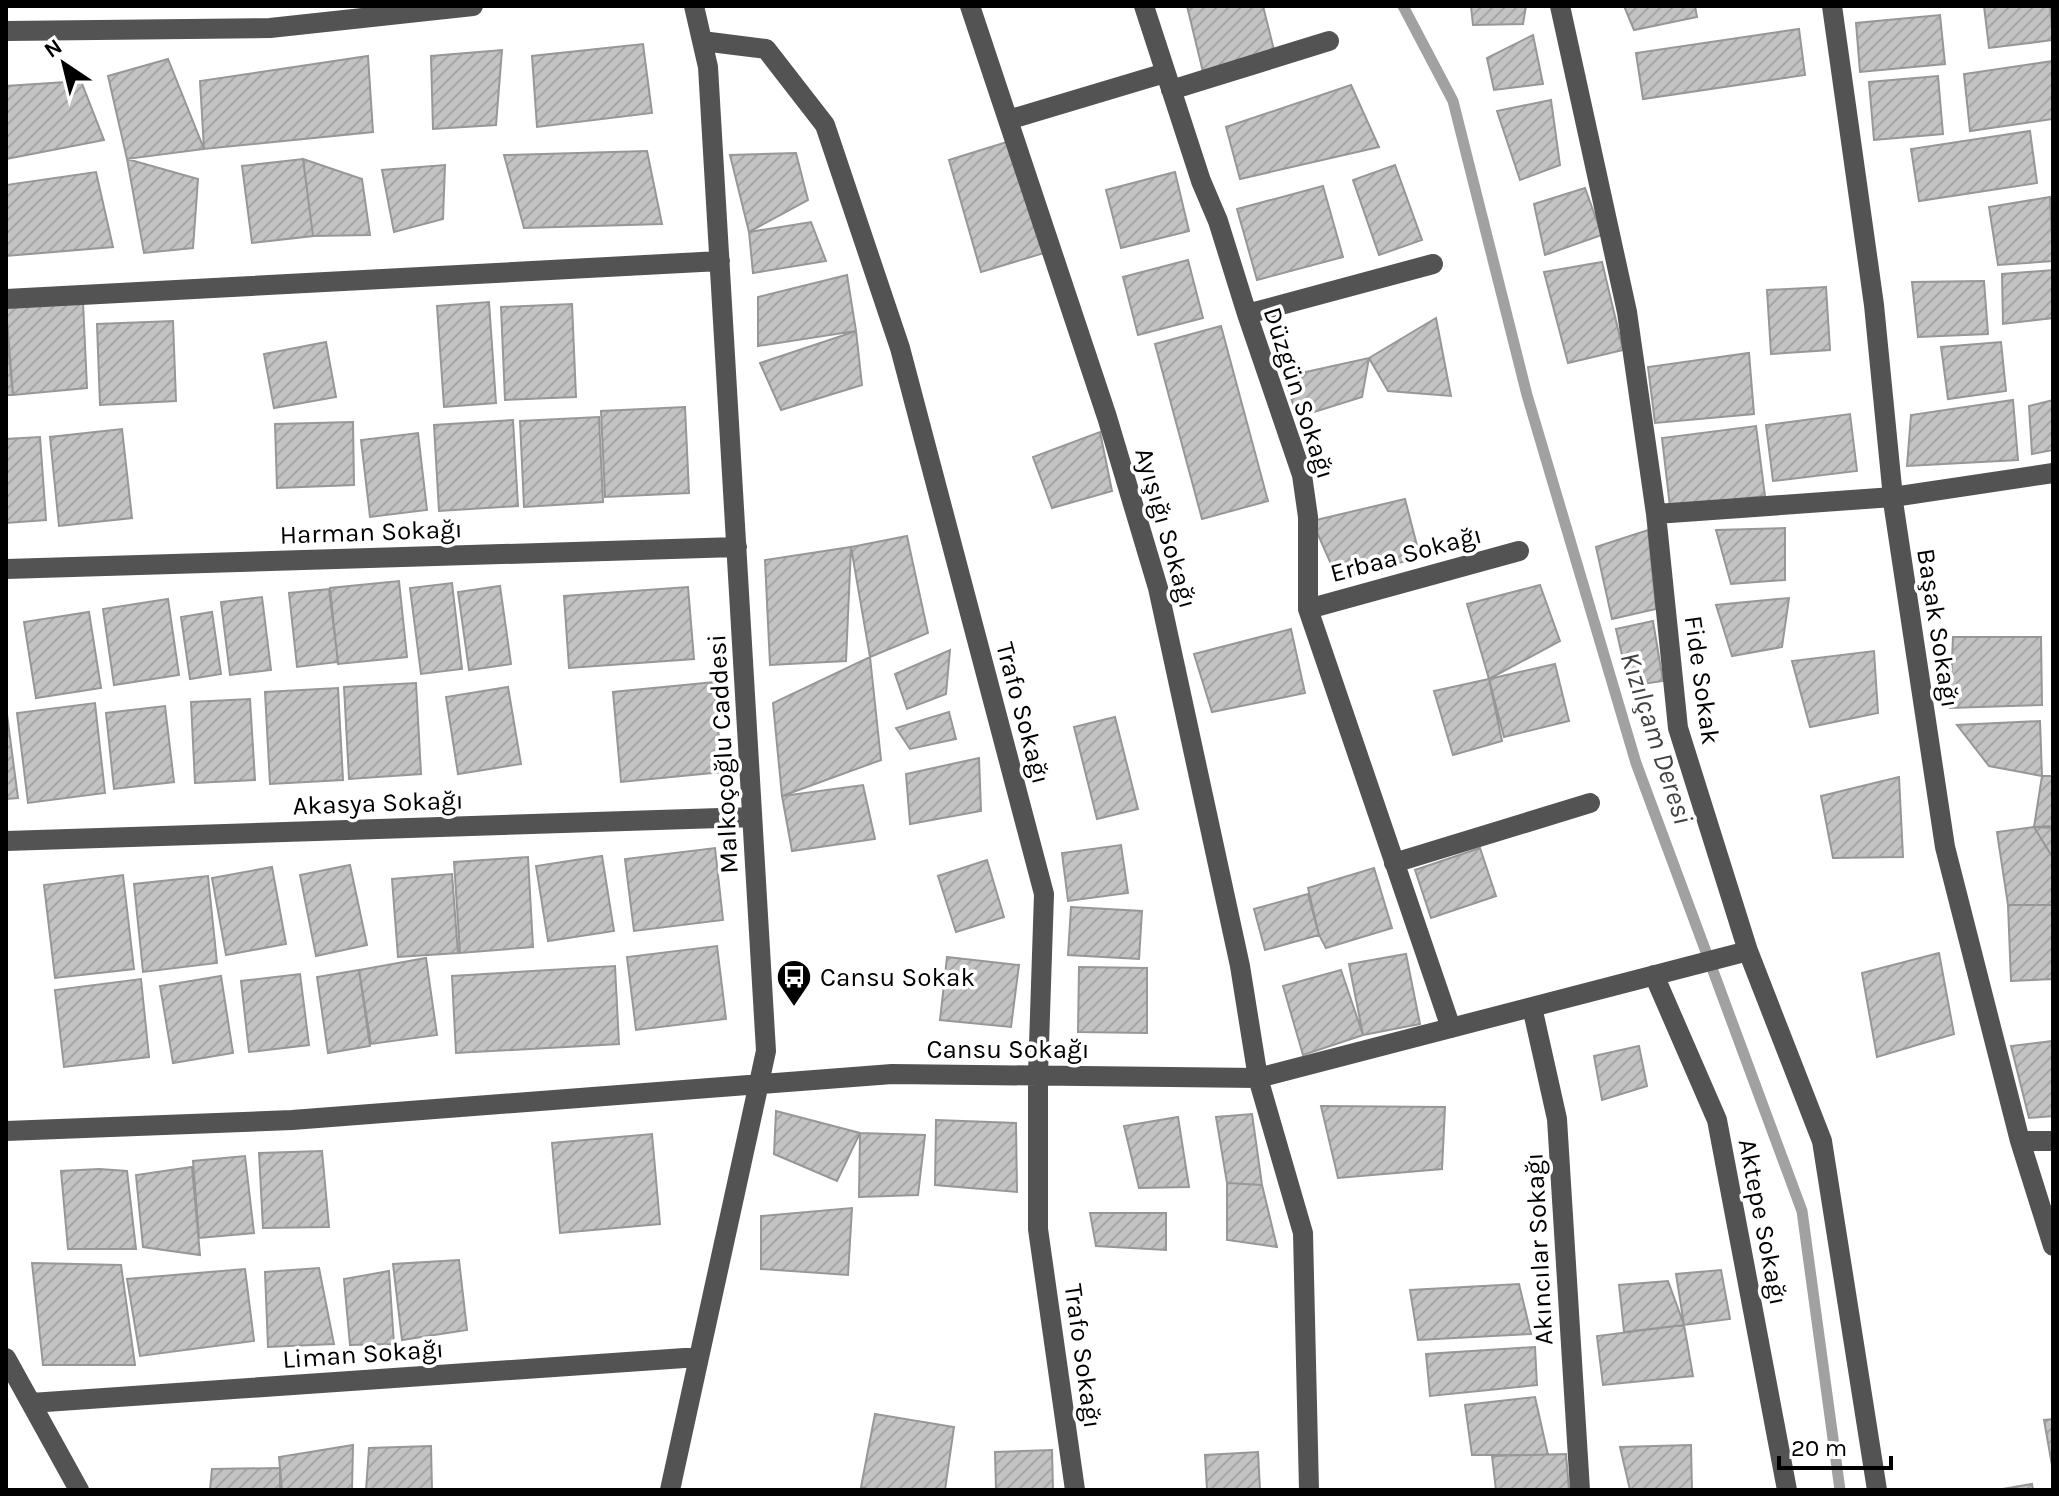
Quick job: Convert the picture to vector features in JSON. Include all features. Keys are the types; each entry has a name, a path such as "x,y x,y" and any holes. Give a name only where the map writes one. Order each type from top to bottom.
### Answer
{"street":[{"path":"6,31 270,28 473,6"},
{"name":"Malkoçoğlu Caddesi","path":"670,1490 766,1051 708,67 694,6"},
{"name":"Ayışığı Sokağı","path":"970,6 1107,417 1158,588 1240,966 1258,1078 1303,1233 1309,1490"},
{"name":"Düzgün Sokağı","path":"1144,6 1302,475 1308,517 1308,609 1451,1028"},
{"name":"Fide Sokak","path":"1560,6 1627,312 1656,514 1678,728 1741,953 1822,1141 1877,1490"},
{"name":"Başak Sokağı","path":"1832,6 1874,305 1893,497 1945,847 2020,1141 2053,1246"},
{"name":"Trafo Sokağı","path":"702,41 766,49 825,125 900,348 1044,894 1038,1075 1038,1229 1075,1490"},
{"path":"1008,120 1329,41"},
{"path":"6,299 720,261"},
{"path":"1247,314 1433,264"},
{"path":"1656,514 1893,497 2053,473"},
{"name":"Harman Sokağı","path":"6,569 737,547"},
{"name":"Erbaa Sokağı","path":"1308,609 1519,551"},
{"path":"1394,863 1590,803"},
{"name":"Akasya Sokağı","path":"6,841 752,817"},
{"path":"1258,1078 1741,953"},
{"name":"Aktepe Sokağı","path":"1654,975 1717,1120 1787,1490"},
{"name":"Akıncılar Sokağı","path":"1532,1007 1557,1119 1580,1490"},
{"name":"Cansu Sokağı","path":"6,1131 292,1120 892,1074 1258,1078"},
{"path":"2020,1141 2053,1141"},
{"name":"Liman Sokağı","path":"31,1403 699,1357"},
{"path":"6,1358 79,1490"}],"building":[{"path":"1187,6 1263,6 1274,50 1203,72"},
{"path":"1471,6 1526,6 1523,24 1473,25"},
{"path":"1624,6 1695,6 1697,17 1634,30"},
{"path":"1984,6 2050,6 2053,40 1989,48"},
{"path":"1940,15 1945,64 1860,72 1856,23"},
{"path":"1799,29 1805,75 1643,99 1636,53"},
{"path":"1533,35 1543,84 1494,90 1487,58"},
{"path":"643,44 652,113 537,127 532,56"},
{"path":"502,50 496,125 433,129 431,56"},
{"path":"368,56 373,132 204,149 200,81"},
{"path":"168,59 204,149 127,159 108,76"},
{"path":"2053,61 2053,119 1970,131 1964,74"},
{"path":"1938,76 1943,134 1874,140 1869,82"},
{"path":"81,81 104,140 6,159 6,86"},
{"path":"1351,85 1379,147 1240,179 1226,127"},
{"path":"1551,100 1560,165 1520,180 1497,111"},
{"path":"2030,131 2037,183 1919,201 1911,149"},
{"path":"1010,141 1044,253 981,272 949,160"},
{"path":"647,151 662,224 524,228 504,155"},
{"path":"796,153 808,200 749,232 730,155"},
{"path":"127,159 198,179 193,248 144,253"},
{"path":"303,159 313,236 252,243 242,166"},
{"path":"303,159 362,179 370,235 313,236"},
{"path":"445,165 443,219 394,232 382,170"},
{"path":"1395,165 1422,240 1379,255 1353,180"},
{"path":"96,172 113,247 6,256 6,185"},
{"path":"1175,172 1189,231 1121,248 1106,190"},
{"path":"1323,186 1343,257 1257,280 1237,209"},
{"path":"1585,188 1602,235 1545,255 1534,204"},
{"path":"2050,197 2053,261 1998,265 1989,207"},
{"path":"811,222 826,261 753,273 749,232"},
{"path":"1188,260 1203,318 1138,335 1123,277"},
{"path":"1602,262 1623,350 1568,363 1544,272"},
{"path":"2053,270 2053,318 2003,324 2002,274"},
{"path":"847,275 856,331 758,346 758,297"},
{"path":"1984,281 1988,334 1918,337 1912,282"},
{"path":"1826,287 1830,350 1771,354 1767,290"},
{"path":"83,302 87,388 13,395 6,307"},
{"path":"489,302 496,403 444,407 437,306"},
{"path":"572,304 576,397 505,400 501,307"},
{"path":"1436,318 1451,396 1388,391 1369,358"},
{"path":"173,321 176,401 100,405 97,324"},
{"path":"6,326 13,395 6,395"},
{"path":"1221,326 1268,501 1202,519 1155,344"},
{"path":"856,331 862,385 781,410 760,363"},
{"path":"326,342 336,397 274,408 264,354"},
{"path":"2001,342 2006,391 1948,399 1941,347"},
{"path":"1749,353 1754,414 1655,423 1648,367"},
{"path":"1369,358 1362,397 1298,417 1283,377"},
{"path":"2013,400 2018,460 1907,466 1911,415"},
{"path":"2053,400 2053,450 2032,454 2029,406"},
{"path":"685,407 689,493 605,497 601,411"},
{"path":"1850,414 1857,471 1773,481 1766,425"},
{"path":"599,417 603,502 524,507 520,421"},
{"path":"513,420 518,506 439,511 434,425"},
{"path":"353,422 354,485 277,488 275,424"},
{"path":"1756,426 1765,496 1670,507 1662,438"},
{"path":"122,429 132,518 59,526 50,437"},
{"path":"1100,432 1112,491 1052,508 1033,457"},
{"path":"418,433 427,510 370,517 361,440"},
{"path":"40,437 46,520 6,523 6,439"},
{"path":"1405,499 1420,557 1338,580 1312,521"},
{"path":"1785,528 1785,580 1731,584 1716,530"},
{"path":"1648,530 1656,609 1612,619 1596,547"},
{"path":"907,536 928,633 870,657 851,547"},
{"path":"851,547 846,661 770,665 765,560"},
{"path":"399,581 407,657 338,664 330,588"},
{"path":"452,583 462,669 421,674 410,588"},
{"path":"1540,585 1560,641 1489,679 1467,604"},
{"path":"500,586 511,664 469,670 458,592"},
{"path":"688,587 694,659 569,668 564,596"},
{"path":"329,589 338,662 297,667 289,593"},
{"path":"262,597 271,670 230,675 221,602"},
{"path":"1789,598 1782,647 1732,656 1716,605"},
{"path":"168,599 179,675 114,685 103,609"},
{"path":"89,612 101,688 36,698 24,622"},
{"path":"212,612 221,674 190,679 181,617"},
{"path":"1653,621 1663,681 1629,686 1616,629"},
{"path":"1291,629 1305,693 1212,712 1194,654"},
{"path":"1953,637 2041,637 2042,705 1950,708"},
{"path":"950,650 946,694 907,709 895,674"},
{"path":"1874,651 1878,713 1810,727 1792,661"},
{"path":"870,657 881,760 782,796 773,703"},
{"path":"1555,664 1569,721 1504,737 1489,679"},
{"path":"1489,679 1502,741 1453,755 1434,691"},
{"path":"714,682 722,772 621,782 613,692"},
{"path":"416,683 421,774 349,779 344,687"},
{"path":"508,687 521,764 458,774 446,697"},
{"path":"338,688 343,780 270,784 265,692"},
{"path":"250,699 255,780 195,783 191,702"},
{"path":"95,703 105,793 28,803 17,713"},
{"path":"165,706 174,782 114,789 106,713"},
{"path":"6,707 18,798 6,799"},
{"path":"949,712 956,739 910,749 896,728"},
{"path":"1115,717 1138,809 1097,819 1074,727"},
{"path":"2040,721 2042,776 1989,766 1957,725"},
{"path":"979,758 981,811 910,824 906,774"},
{"path":"2042,776 2053,776 2053,826 2034,827"},
{"path":"1899,777 1903,857 1833,858 1821,796"},
{"path":"863,785 875,839 792,851 782,796"},
{"path":"2034,827 2053,828 2053,858"},
{"path":"2034,827 2053,858 2053,905 2008,905 1997,832"},
{"path":"1121,845 1128,893 1068,901 1062,853"},
{"path":"715,848 723,920 634,931 625,859"},
{"path":"1480,848 1496,896 1431,918 1415,870"},
{"path":"602,856 614,931 548,941 536,866"},
{"path":"528,857 533,947 460,953 454,862"},
{"path":"987,860 1004,917 956,932 938,876"},
{"path":"350,865 367,945 316,956 300,875"},
{"path":"272,867 286,944 226,955 212,878"},
{"path":"1374,868 1392,928 1326,948 1319,935 1308,888"},
{"path":"452,874 458,953 398,957 392,879"},
{"path":"123,875 134,969 55,978 44,885"},
{"path":"208,876 217,963 143,972 134,884"},
{"path":"1308,894 1319,935 1265,950 1254,909"},
{"path":"2008,905 2053,905 2053,979 2011,981"},
{"path":"1071,907 1142,911 1139,959 1068,955"},
{"path":"717,946 726,1019 636,1030 627,957"},
{"path":"1939,953 1954,1034 1877,1057 1862,973"},
{"path":"1406,954 1420,1024 1363,1035 1349,964"},
{"path":"947,957 1019,965 1011,1027 940,1020"},
{"path":"426,958 437,1035 371,1044 359,970"},
{"path":"615,966 619,1044 456,1053 452,976"},
{"path":"1079,967 1147,968 1147,1033 1078,1032"},
{"path":"359,970 370,1046 328,1053 317,977"},
{"path":"1341,970 1363,1035 1303,1055 1283,986"},
{"path":"300,974 309,1045 249,1052 241,981"},
{"path":"221,976 233,1053 173,1063 160,986"},
{"path":"141,979 149,1057 64,1067 55,990"},
{"path":"2053,1041 2053,1116 2029,1118 2011,1046"},
{"path":"1639,1046 1647,1086 1602,1100 1594,1056"},
{"path":"1321,1106 1445,1107 1442,1169 1338,1178"},
{"path":"776,1111 860,1133 837,1181 774,1154"},
{"path":"1252,1114 1262,1185 1227,1183 1216,1117"},
{"path":"1178,1117 1189,1187 1139,1188 1124,1126"},
{"path":"936,1120 1016,1123 1017,1192 935,1185"},
{"path":"860,1133 925,1135 918,1195 859,1197"},
{"path":"652,1134 660,1224 560,1233 552,1143"},
{"path":"322,1151 329,1227 263,1228 259,1153"},
{"path":"245,1156 254,1233 199,1238 193,1161"},
{"path":"192,1167 200,1255 143,1247 136,1175"},
{"path":"61,1171 127,1171 136,1249 68,1249"},
{"path":"1227,1183 1262,1185 1277,1247 1227,1240"},
{"path":"852,1208 848,1275 761,1269 761,1216"},
{"path":"1090,1213 1166,1213 1166,1250 1096,1246"},
{"path":"459,1260 467,1330 402,1340 393,1264"},
{"path":"32,1263 121,1265 135,1365 43,1365"},
{"path":"319,1268 334,1344 268,1347 265,1272"},
{"path":"245,1269 254,1341 140,1356 127,1279"},
{"path":"1721,1270 1730,1319 1684,1325 1676,1274"},
{"path":"389,1271 394,1344 350,1345 344,1279"},
{"path":"1668,1281 1684,1325 1624,1332 1619,1285"},
{"path":"1519,1284 1531,1334 1418,1340 1410,1290"},
{"path":"1684,1325 1693,1376 1603,1385 1597,1336"},
{"path":"1535,1347 1537,1385 1430,1396 1426,1354"},
{"path":"1535,1397 1548,1455 1472,1455 1465,1405"},
{"path":"875,1414 954,1427 945,1490 871,1490 861,1487"},
{"path":"2053,1419 2053,1471 2044,1420"},
{"path":"353,1445 352,1490 282,1490 279,1457"},
{"path":"1691,1445 1692,1490 1630,1490 1620,1447"},
{"path":"431,1446 432,1490 366,1490 369,1448"},
{"path":"1052,1450 1053,1490 996,1490 995,1452"},
{"path":"1258,1452 1260,1490 1207,1490 1205,1455"},
{"path":"1566,1454 1569,1490 1496,1490 1492,1456"},
{"path":"280,1468 280,1490 210,1490 212,1469"},
{"path":"2032,1484 2033,1490 1997,1490"}],"waterway":[{"name":"Kızılçam Deresi","path":"1403,6 1453,101 1527,395 1636,763 1802,1211 1840,1490"}],"place":[{"name":"Cansu Sokak","path":"794,1008"}]}
